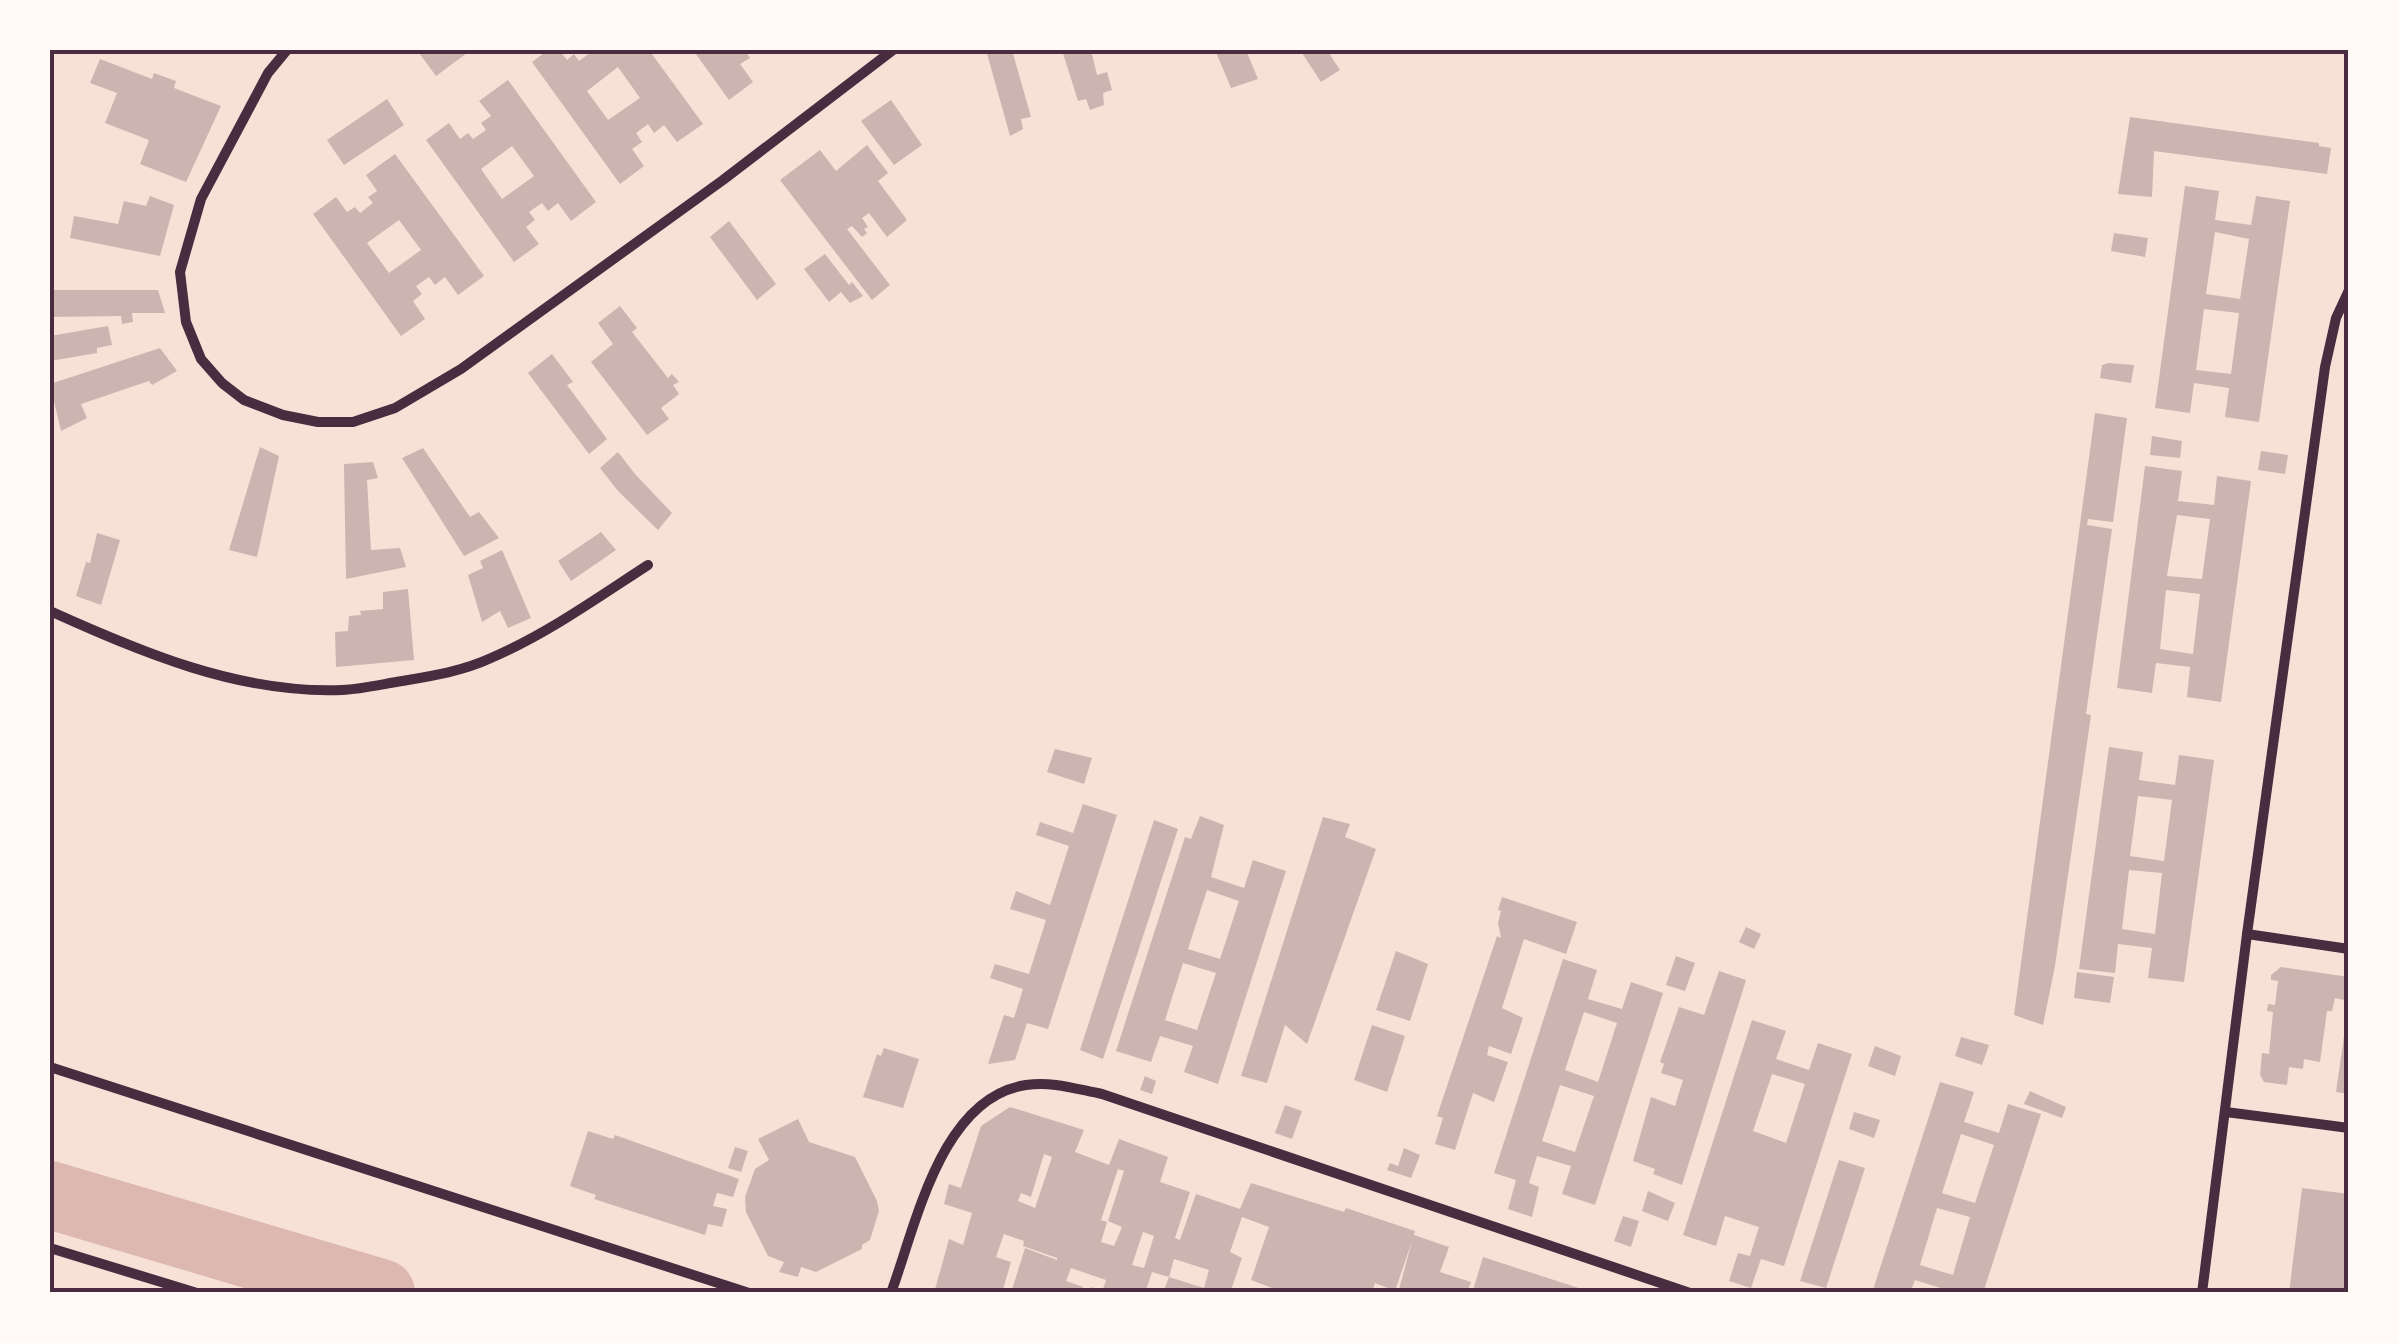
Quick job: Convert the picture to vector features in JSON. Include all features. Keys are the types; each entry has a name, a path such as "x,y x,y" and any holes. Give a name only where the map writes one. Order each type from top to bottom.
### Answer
{"street":[{"path":"287,50 268,73 202,200 180,272 186,322 200,358 222,383 244,400 318,422 353,422 395,408 462,369 722,180 892,50"},
{"path":"2202,1293 2325,367 2336,318 2349,290"},
{"path":"50,610 114,640 189,668 280,687 342,690 440,675 488,660 541,634 648,565"},
{"path":"2247,934 2349,949"},
{"path":"50,1066 749,1293"},
{"path":"891,1293 944,1150 965,1118 990,1098 1024,1085 1056,1084 1102,1094 1690,1293"},
{"path":"2226,1112 2349,1128"},
{"path":"50,1248 197,1293"}],"building":[{"path":"471,50 436,76 419,53"},
{"path":"548,50 559,50 567,60 574,54 579,61 594,50 649,50 703,124 677,142 664,125 654,133 648,124 636,133 642,142 632,149 644,166 620,184 532,62","holes":["618,67 640,98 608,120 587,91"]},
{"path":"693,50 744,50 750,58 740,64 753,82 729,100"},
{"path":"986,50 1012,50 1031,117 1021,119 1023,129 1010,136"},
{"path":"1062,50 1091,50 1097,75 1107,72 1112,90 1103,93 1104,105 1090,110 1086,99 1078,101"},
{"path":"1215,50 1246,50 1258,79 1231,88"},
{"path":"1300,50 1327,50 1340,70 1321,82"},
{"path":"100,59 152,79 154,73 176,81 174,88 221,106 186,182 140,164 149,140 105,123 117,93 90,83"},
{"path":"508,80 596,202 571,221 558,203 548,211 542,203 529,212 535,220 526,227 539,244 514,262 426,140 449,123 460,139 468,133 473,139 486,130 481,123 491,116 479,101","holes":["512,146 534,176 502,199 481,169"]},
{"path":"387,99 404,125 344,165 327,140"},
{"path":"891,100 922,145 894,165 861,121"},
{"path":"2130,117 2319,143 2331,148 2327,174 2154,151 2152,197 2118,194"},
{"path":"867,145 888,173 878,181 907,220 887,237 869,213 862,218 868,227 862,237 852,226 847,229 890,285 872,300 780,180 820,150 836,171"},
{"path":"395,154 484,276 458,295 445,277 435,285 429,277 416,286 422,294 413,301 425,319 401,336 313,214 336,197 347,212 355,207 360,213 373,203 368,197 377,191 366,175","holes":["399,220 421,250 389,273 367,243"]},
{"path":"2185,186 2219,191 2215,220 2251,225 2256,196 2290,201 2259,422 2225,417 2229,388 2194,383 2190,413 2155,408","holes":["2215,232 2249,239 2240,299 2206,294","2204,309 2239,313 2231,374 2196,370"]},
{"path":"150,196 174,205 160,256 70,238 74,216 118,224 124,201 146,206"},
{"path":"729,221 776,284 757,300 710,237"},
{"path":"2114,233 2148,238 2145,257 2111,251"},
{"path":"825,254 849,285 852,282 863,296 850,303 841,292 829,302 804,269"},
{"path":"50,290 158,290 165,313 132,313 133,322 122,324 121,316 50,317"},
{"path":"620,306 637,328 632,332 668,378 672,374 679,382 673,385 679,394 661,408 669,419 647,435 591,362 613,344 598,323"},
{"path":"108,326 112,345 97,348 97,353 50,361 50,336"},
{"path":"160,348 177,371 152,385 149,381 81,404 87,418 61,431 50,384"},
{"path":"552,354 573,382 567,385 607,439 589,454 528,373"},
{"path":"2102,365 2134,365 2131,383 2100,378"},
{"path":"2095,413 2127,418 2113,522 2088,519 2087,525 2112,529 2086,714 2091,715 2043,1025 2014,1015"},
{"path":"2152,436 2182,441 2180,458 2150,455"},
{"path":"260,447 279,456 257,557 229,550"},
{"path":"423,448 470,517 479,512 499,538 464,556 402,458"},
{"path":"2261,451 2288,455 2285,474 2258,470"},
{"path":"618,452 672,513 658,530 600,468"},
{"path":"373,462 378,478 367,480 371,550 400,548 406,567 346,579 344,464"},
{"path":"2145,466 2182,471 2178,501 2214,505 2217,476 2251,481 2221,702 2187,697 2190,667 2156,663 2152,693 2117,688","holes":["2177,515 2210,519 2202,579 2167,576","2166,590 2200,594 2193,654 2160,649"]},
{"path":"601,532 616,550 571,581 558,561"},
{"path":"97,533 120,540 101,605 76,596"},
{"path":"502,550 531,618 508,628 500,611 482,622 468,575 483,568 480,561"},
{"path":"408,589 414,660 336,667 335,632 348,631 349,616 383,609 383,592"},
{"path":"2109,747 2143,752 2139,780 2175,785 2179,755 2214,760 2184,982 2148,978 2152,948 2118,944 2115,973 2079,969","holes":["2138,796 2172,800 2164,861 2130,856","2129,870 2162,873 2155,934 2122,929"]},
{"path":"1055,749 1092,758 1084,784 1047,772"},
{"path":"1083,804 1117,815 1048,1029 1027,1023 1015,1060 988,1064 1004,1015 1014,1018 1023,989 990,978 995,964 1029,974 1046,920 1010,909 1016,891 1050,905 1069,846 1036,835 1040,822 1073,833"},
{"path":"1200,816 1224,825 1211,877 1244,888 1253,860 1286,871 1218,1084 1184,1072 1193,1046 1160,1036 1151,1062 1116,1051 1185,837 1191,839","holes":["1207,890 1239,901 1220,959 1188,949","1183,963 1216,973 1197,1030 1165,1020"]},
{"path":"1323,817 1350,824 1345,837 1376,849 1307,1044 1285,1025 1267,1083 1241,1076"},
{"path":"1154,820 1178,829 1103,1059 1080,1050"},
{"path":"1502,897 1577,922 1566,954 1524,939 1502,1008 1523,1018 1511,1054 1489,1046 1487,1055 1508,1062 1494,1102 1473,1093 1455,1150 1435,1144 1443,1118 1437,1116 1497,936 1501,938 1498,910"},
{"path":"1746,927 1761,934 1754,949 1739,942"},
{"path":"1396,951 1428,964 1410,1021 1376,1010"},
{"path":"1676,956 1695,963 1685,991 1666,985"},
{"path":"1563,959 1597,970 1588,999 1622,1009 1631,982 1663,993 1595,1205 1562,1194 1571,1166 1537,1156 1529,1183 1539,1187 1532,1217 1508,1209 1516,1180 1494,1173","holes":["1584,1012 1617,1023 1598,1082 1565,1070","1560,1085 1594,1096 1575,1152 1542,1141"]},
{"path":"2281,967 2349,977 2349,1001 2335,998 2332,1011 2327,1011 2320,1062 2304,1059 2303,1069 2289,1067 2287,1085 2264,1082 2260,1075 2262,1053 2269,1054 2273,1012 2267,1011 2268,1004 2275,1005 2278,981 2271,980 2271,975"},
{"path":"1719,971 1746,980 1682,1185 1633,1161 1651,1097 1675,1106 1683,1080 1661,1073 1664,1064 1660,1062 1679,1007 1704,1015"},
{"path":"2077,972 2114,977 2110,1003 2074,998"},
{"path":"2349,1015 2349,1094 2336,1092"},
{"path":"1752,1020 1786,1031 1776,1059 1809,1070 1818,1043 1852,1054 1784,1266 1761,1259 1751,1288 1729,1281 1738,1253 1750,1256 1759,1227 1725,1216 1716,1246 1683,1235","holes":["1772,1074 1805,1084 1786,1143 1753,1131"]},
{"path":"1372,1025 1405,1036 1387,1092 1354,1080"},
{"path":"1961,1037 1989,1045 1982,1065 1955,1056"},
{"path":"1875,1046 1901,1056 1895,1076 1868,1066"},
{"path":"884,1048 919,1059 903,1108 863,1097 877,1054 881,1056"},
{"path":"1145,1076 1156,1081 1152,1094 1140,1090"},
{"path":"1940,1082 1974,1092 1964,1122 1999,1133 2008,1104 2041,1114 1983,1293 1946,1293 1947,1290 1915,1280 1910,1293 1872,1293","holes":["1961,1134 1994,1145 1975,1203 1942,1193","1937,1208 1970,1217 1953,1275 1920,1265"]},
{"path":"2030,1091 2066,1107 2062,1118 2024,1104"},
{"path":"1285,1105 1302,1111 1292,1139 1275,1133"},
{"path":"1010,1107 1084,1130 1075,1152 1109,1165 1119,1139 1168,1157 1160,1182 1190,1192 1175,1238 1180,1240 1196,1194 1240,1209 1251,1183 1415,1231 1414,1235 1449,1247 1440,1272 1471,1282 1467,1293 1398,1293 1412,1241 1395,1291 1375,1283 1372,1293 1285,1293 1251,1280 1269,1227 1242,1217 1230,1252 1242,1258 1230,1293 1163,1293 1169,1277 1152,1272 1145,1293 1089,1293 1091,1287 1102,1292 1106,1280 1071,1268 1066,1281 1083,1287 1081,1293 1011,1293 1025,1248 1057,1258 1023,1246 1024,1241 1004,1234 996,1257 1011,1262 1002,1293 934,1293 949,1239 963,1245 972,1213 944,1204 949,1184 961,1188 981,1126","holes":["1044,1154 1052,1157 1035,1208 1018,1201 1021,1193 1031,1197","1118,1169 1124,1171 1108,1221 1122,1227 1114,1246 1101,1242 1107,1222 1101,1220","1143,1232 1154,1236 1144,1268 1132,1265","1174,1259 1209,1270 1204,1288 1169,1277"]},
{"path":"1854,1112 1880,1120 1874,1138 1849,1129"},
{"path":"798,1119 809,1142 855,1157 879,1211 870,1240 862,1249 816,1272 801,1267 798,1277 779,1272 784,1262 768,1256 746,1212 745,1197 755,1169 769,1160 758,1139"},
{"path":"588,1131 613,1139 615,1135 739,1179 733,1197 717,1193 713,1206 727,1209 722,1227 708,1224 705,1235 594,1199 596,1195 570,1186"},
{"path":"735,1147 748,1151 741,1172 728,1168"},
{"path":"1404,1148 1420,1155 1411,1178 1387,1170 1390,1163 1398,1166"},
{"path":"1839,1160 1865,1168 1826,1288 1800,1281"},
{"path":"2302,1188 2349,1194 2349,1293 2289,1293"},
{"path":"1648,1191 1675,1203 1668,1221 1642,1211"},
{"path":"1623,1216 1639,1221 1631,1247 1614,1241"},
{"path":"1483,1257 1591,1292 1591,1293 1475,1293"}],"waterway":[{"path":"50,1195 381,1293"}]}
